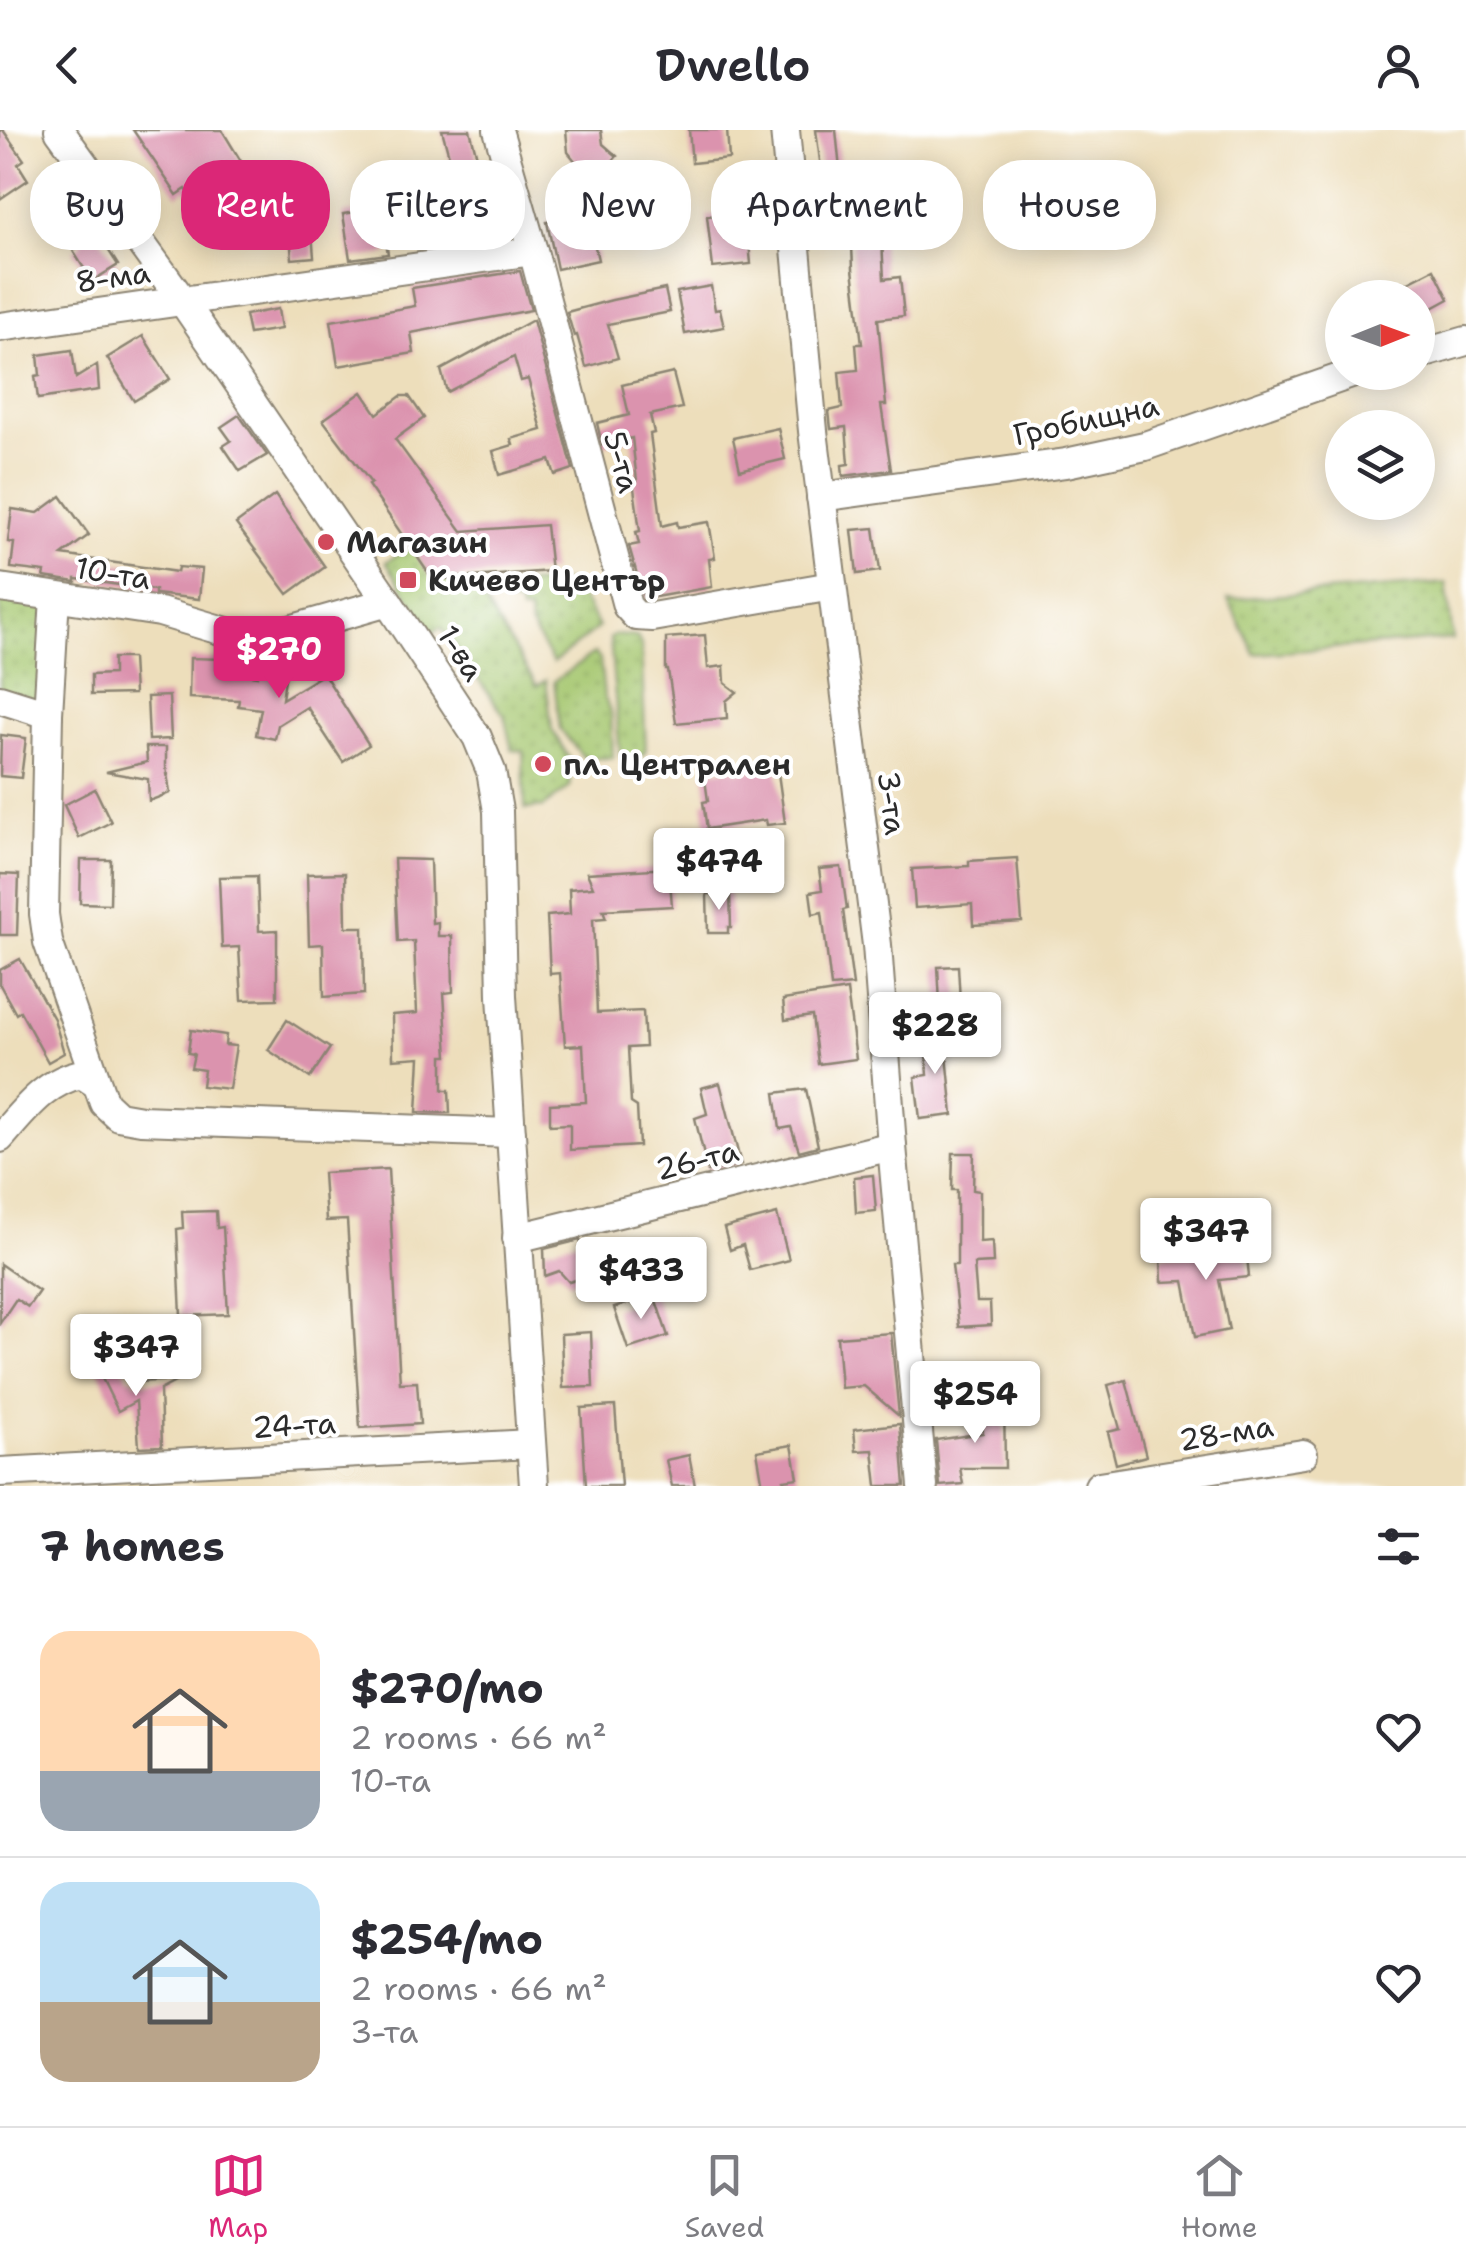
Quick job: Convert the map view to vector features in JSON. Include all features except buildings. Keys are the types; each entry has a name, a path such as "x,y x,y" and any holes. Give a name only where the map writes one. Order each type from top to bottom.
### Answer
{"street":[{"name":"1-ва","path":"59,130 182,300 388,602 477,737 491,772 498,811 501,984 534,1486"},
{"name":"5-та","path":"498,130 627,606 636,616 652,617 832,586"},
{"name":"3-та","path":"785,130 821,497 877,945 923,1486"},
{"name":"8-ма","path":"0,327 533,251"},
{"path":"1435,350 1466,341"},
{"name":"Гробищна","path":"821,497 1066,462 1145,446 1325,383"},
{"name":"10-та","path":"0,588 160,612 237,635 269,636 388,602"},
{"path":"55,597 44,914 48,942 104,1103 118,1116 141,1120 511,1133"},
{"path":"0,699 48,714"},
{"path":"0,1138 48,1087 82,1074 97,1084"},
{"name":"26-та","path":"517,1238 892,1146"},
{"name":"24-та","path":"0,1472 531,1444"},
{"name":"28-ма","path":"1099,1486 1303,1454"}],"green space":[{"path":"412,546 457,577 458,593 479,593 537,686 546,680 552,730 571,761 570,787 543,807 525,809 523,751 512,750 504,715 441,627 432,633 386,562"},
{"path":"572,582 599,627 553,663 530,625 529,612 521,612 519,604 511,603 509,585"},
{"path":"1446,583 1453,639 1255,654 1228,599"},
{"path":"0,589 55,597 48,714 0,699"},
{"path":"637,637 641,645 646,751 643,756 627,759 620,755 610,638"},
{"path":"595,653 611,712 613,758 584,758 560,729 554,681"}],"place":[{"name":"Магазин","path":"326,542"},
{"name":"Кичево Център","path":"408,580"},
{"name":"пл. Централен","path":"543,764"}]}
